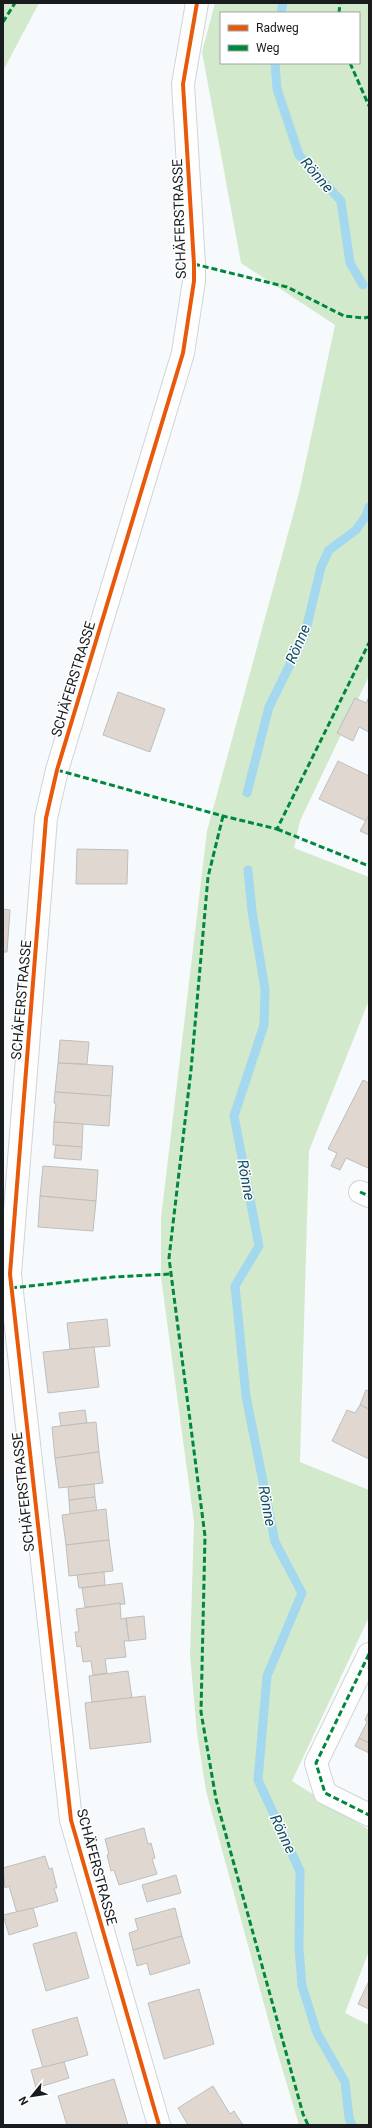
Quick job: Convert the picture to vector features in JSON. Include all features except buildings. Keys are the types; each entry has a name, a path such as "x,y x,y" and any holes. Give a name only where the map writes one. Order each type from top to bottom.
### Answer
{"street":[{"name":"SCHÄFERSTRASSE","path":"159,2125 71,1820 7,1288 10,1274 46,818 57,770 183,353 194,281 183,84 191,29 197,3"},
{"path":"369,1654 316,1763 325,1793 369,1815"}],"green space":[{"path":"3,3 39,3 3,71"},
{"path":"215,3 369,3 369,676 300,821 294,848 369,877 369,1000 309,1151 300,1462 369,1490 369,1617 292,1781 369,1830 369,1951 345,2013 369,2025 369,2125 299,2125 274,2041 206,1791 197,1733 190,1655 194,1522 161,1277 161,1218 207,831 299,493 335,325 241,263 202,52"}],"waterway":[{"name":"Rönne","path":"281,12 283,3"},
{"name":"Rönne","path":"275,64 277,89 299,155 341,201 350,263 363,285"},
{"name":"Rönne","path":"247,793 269,707 305,634 321,567 329,550 356,530 366,516 369,507"},
{"name":"Rönne","path":"248,870 252,911 265,989 264,1025 234,1116 259,1246 235,1286 246,1396 275,1542 302,1593 267,1676 258,1780 300,1871 299,1948 302,1986 317,2033 345,2082 349,2118 352,2125"}],"marked path":[{"path":"3,22 15,3"},
{"path":"339,12 340,3"},
{"path":"350,64 369,106"},
{"path":"194,264 287,287 344,316 369,317"},
{"path":"57,770 223,816 277,829 369,643"},
{"path":"223,816 208,877 191,1070 169,1258 205,1536 201,1712 216,1799 303,2114 308,2125"},
{"path":"277,829 369,866"},
{"path":"360,1192 369,1196"},
{"path":"11,1288 113,1277 171,1274"},
{"path":"369,1654 316,1763 325,1793 369,1815"}],"cycle path":[{"path":"159,2125 71,1820 10,1274 46,818 57,770 183,353 194,281 183,84 197,3"}]}
